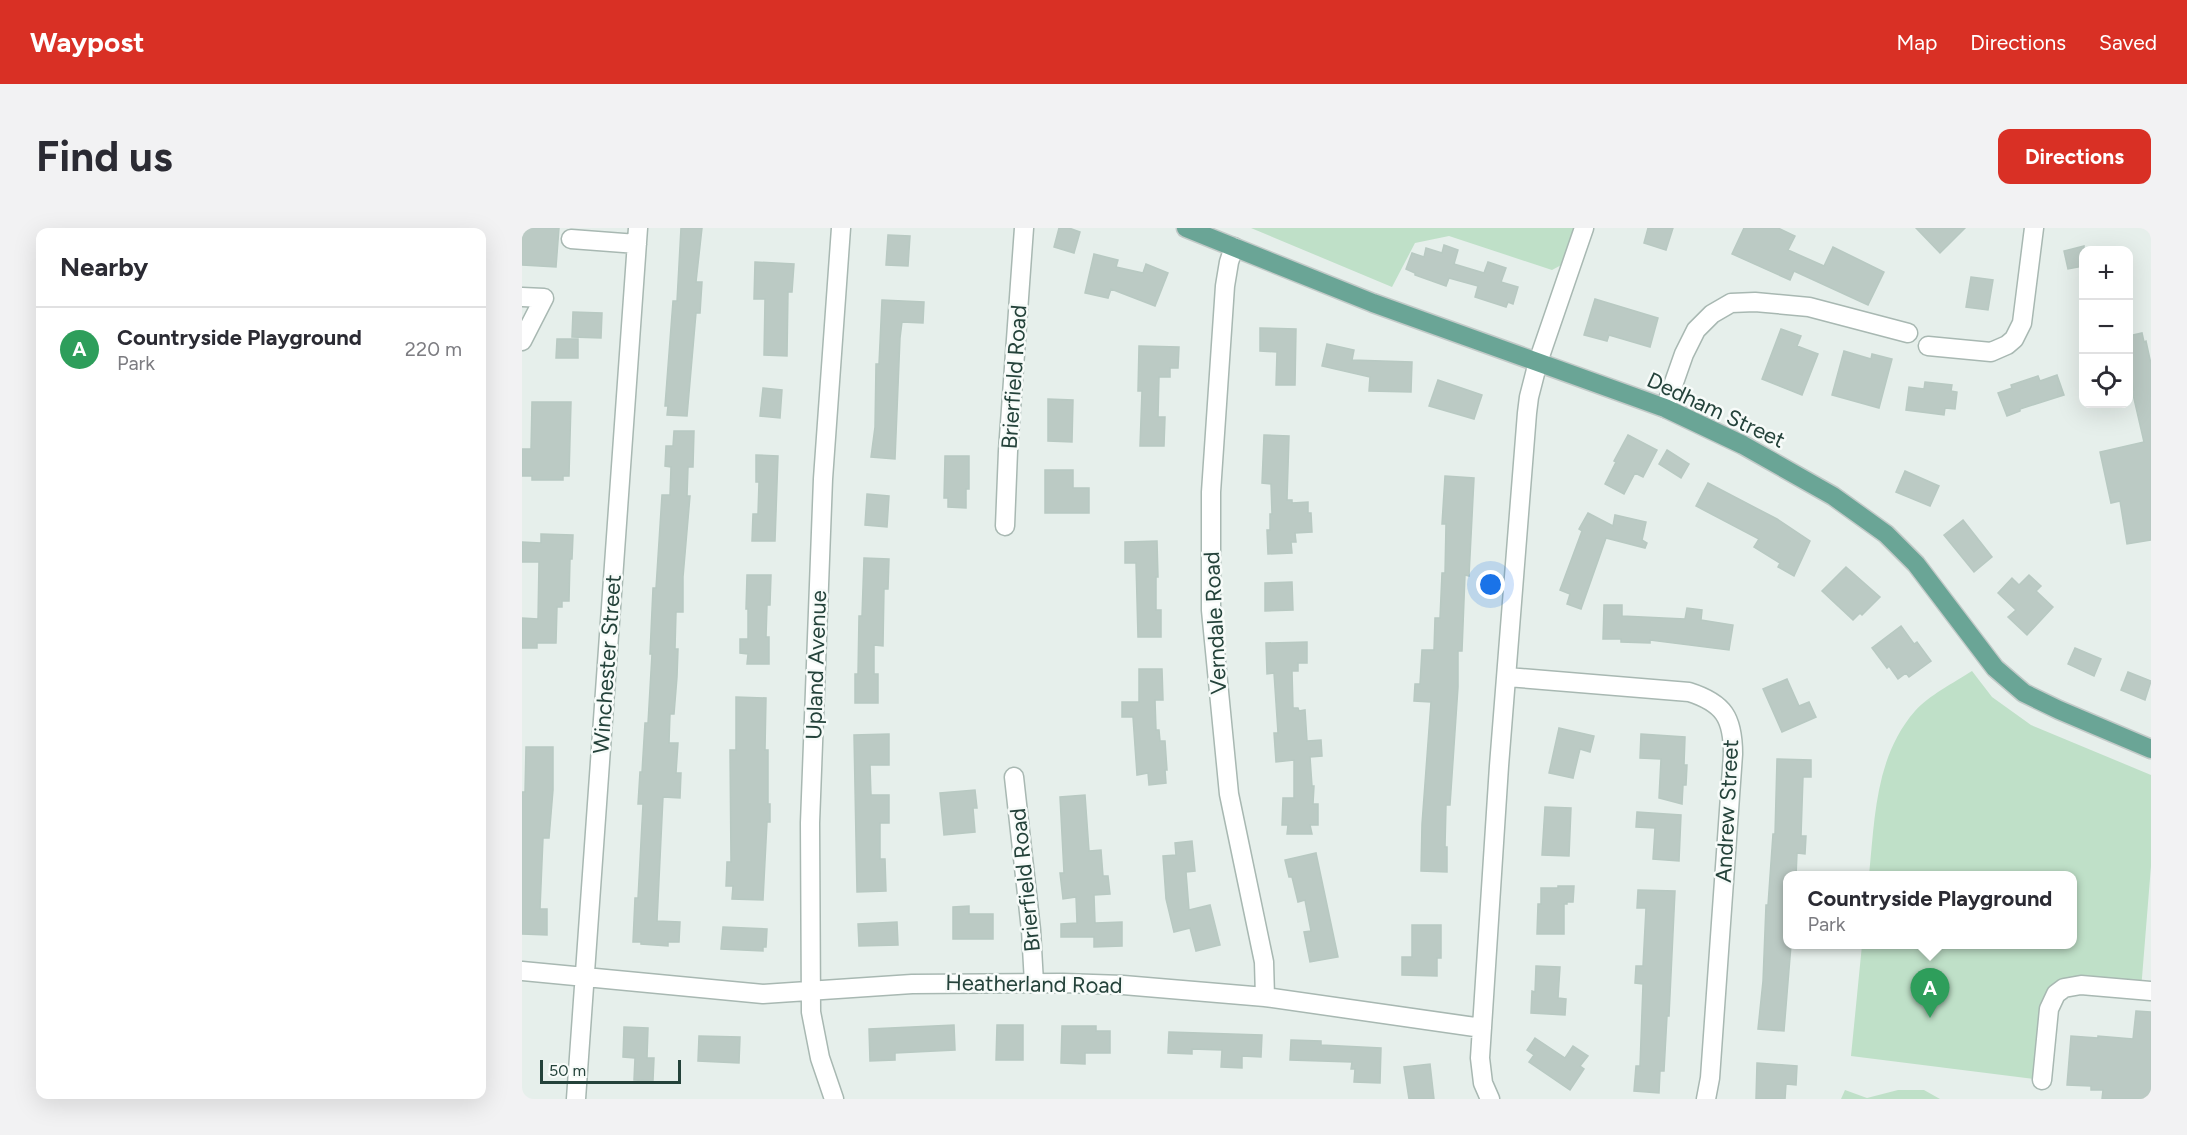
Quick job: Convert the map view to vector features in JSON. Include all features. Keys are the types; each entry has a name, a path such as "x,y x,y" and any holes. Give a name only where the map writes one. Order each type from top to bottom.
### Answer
{"main road":[{"name":"Dedham Street","path":"1186,228 1373,303 1665,408 1743,445 1833,496 1870,521 1901,548 1916,564 1995,668 2024,693 2151,748"}],"street":[{"name":"Upland Avenue","path":"834,1099 814,1035 810,992 810,824 822,515 841,228"},
{"name":"Brierfield Road","path":"1005,526 1024,228"},
{"path":"1490,1099 1481,1072 1482,1028 1499,766 1528,397 1584,228"},
{"path":"1928,346 1991,352 2014,339 2022,323 2034,228"},
{"path":"570,239 637,236"},
{"name":"Winchester Street","path":"576,1099 637,236"},
{"name":"Verndale Road","path":"1234,247 1225,286 1211,492 1210,609 1229,794 1264,962 1264,997"},
{"path":"522,297 544,298 522,341"},
{"path":"1665,408 1684,354 1696,330 1712,314 1731,303 1755,302 1809,307 1908,333"},
{"name":"Andrew Street","path":"1507,677 1689,692 1712,701 1728,718 1732,729 1733,754 1710,1078 1706,1099"},
{"name":"Brierfield Road","path":"1014,777 1031,930 1034,983"},
{"name":"Heatherland Road","path":"522,971 745,993 810,992 885,985 1034,983 1143,986 1264,997 1482,1028"},
{"path":"2042,1080 2049,1009 2056,994 2072,985 2151,991"}],"green space":[{"path":"1251,228 1575,228 1567,262 1552,270 1449,236 1415,243 1392,287"},
{"path":"1972,671 1992,697 2031,725 2151,775 2151,866 2141,990 2056,994 2042,1080 1851,1056 1862,949 2077,949 2077,871 1869,871 1876,810 1884,768 1902,729 1920,705"},
{"path":"1845,1090 1867,1098 1898,1090 1924,1090 1940,1099 1841,1099"}],"building":[{"path":"522,228 559,228 556,267 522,265"},
{"path":"681,228 702,228 696,282 702,282 700,313 696,313 687,416 667,415 668,406 665,406 673,301 677,301"},
{"path":"1059,228 1069,228 1080,232 1074,253 1054,247"},
{"path":"1648,228 1673,228 1666,250 1644,243"},
{"path":"1744,228 1778,228 1795,236 1788,250 1824,266 1833,247 1884,272 1868,305 1794,271 1790,280 1732,254"},
{"path":"1916,228 1965,228 1940,253"},
{"path":"888,235 910,236 908,266 886,265"},
{"path":"1444,245 1458,250 1454,264 1484,273 1488,262 1506,268 1501,282 1518,287 1513,304 1508,302 1506,307 1475,297 1478,286 1449,278 1446,286 1415,275 1406,269 1412,253 1424,257 1426,248 1442,253"},
{"path":"2079,247 2079,267 2068,269 2064,251"},
{"path":"1094,254 1118,260 1116,267 1143,273 1146,264 1168,273 1155,306 1111,289 1108,298 1085,293"},
{"path":"755,262 794,264 792,292 788,292 787,356 764,355 765,299 754,299"},
{"path":"1971,277 1993,280 1988,310 1966,307"},
{"path":"1595,299 1658,318 1650,347 1609,335 1607,341 1584,335"},
{"path":"882,300 924,302 923,323 902,322 895,459 871,457 875,427 876,364 879,364"},
{"path":"573,312 602,313 601,338 572,337"},
{"path":"1260,328 1296,329 1295,385 1276,385 1277,352 1260,351"},
{"path":"1781,329 1801,336 1797,346 1818,354 1802,395 1762,379"},
{"path":"2142,333 2151,364 2151,540 2127,544 2120,501 2111,503 2100,452 2144,442 2133,394 2133,335"},
{"path":"557,339 578,339 578,358 556,358"},
{"path":"1327,344 1354,350 1352,360 1412,362 1411,392 1369,391 1370,377 1322,366"},
{"path":"1139,346 1179,347 1178,368 1170,368 1170,377 1159,377 1158,417 1165,417 1164,446 1140,446 1142,391 1138,391"},
{"path":"1844,351 1871,359 1872,354 1892,359 1879,408 1832,395"},
{"path":"2057,375 2064,395 2020,409 2007,416 1998,393 2012,388 2011,385 2038,376 2040,381"},
{"path":"1438,380 1482,395 1474,419 1429,406"},
{"path":"1925,382 1952,385 1951,391 1957,392 1955,409 1945,408 1944,415 1906,410 1909,387 1924,389"},
{"path":"763,388 782,390 780,418 760,416"},
{"path":"1048,399 1073,400 1072,442 1048,441"},
{"path":"532,402 571,402 569,476 563,476 563,480 532,480 532,476 522,476 522,449 531,449"},
{"path":"674,431 694,431 693,467 688,467 687,496 690,496 683,577 683,612 676,612 677,677 674,714 670,714 669,743 678,743 676,773 681,773 680,798 663,797 657,921 680,922 679,942 668,942 668,946 633,942 635,898 638,898 643,804 638,804 645,723 648,723 653,588 656,588 662,495 670,495 671,467 665,466 666,446 673,446"},
{"path":"1264,435 1289,436 1287,500 1292,500 1292,503 1308,502 1308,513 1311,513 1312,532 1295,533 1296,542 1291,542 1292,553 1268,554 1267,530 1270,530 1270,514 1272,514 1271,484 1262,483"},
{"path":"1628,435 1657,450 1643,477 1635,473 1624,494 1605,484"},
{"path":"1667,450 1689,464 1681,478 1659,464"},
{"path":"756,455 778,456 775,541 752,541 753,514 758,514 759,482 756,482"},
{"path":"945,456 969,456 969,489 966,489 966,508 948,507 948,498 944,498"},
{"path":"1045,470 1073,470 1073,488 1089,488 1089,513 1045,513"},
{"path":"1905,471 1939,486 1930,506 1896,492"},
{"path":"1445,476 1474,478 1469,576 1465,575 1462,651 1458,651 1458,687 1450,805 1446,805 1447,872 1421,871 1431,702 1414,701 1415,684 1420,684 1422,650 1434,650 1435,618 1440,618 1442,573 1445,573 1446,524 1442,524"},
{"path":"1708,483 1777,519 1810,541 1794,576 1778,567 1780,563 1754,547 1759,539 1696,506"},
{"path":"867,494 889,496 887,527 865,525"},
{"path":"1588,513 1613,526 1615,515 1646,522 1642,540 1647,543 1645,548 1606,538 1581,609 1567,604 1570,594 1560,590 1582,531 1579,529"},
{"path":"1963,520 1992,557 1974,572 1944,535"},
{"path":"541,534 573,535 569,601 562,601 562,607 557,607 556,643 537,643 537,648 522,648 522,618 538,619 539,562 522,562 522,542 541,543"},
{"path":"1157,541 1156,610 1161,610 1161,637 1138,637 1136,563 1125,563 1125,542"},
{"path":"864,558 889,559 888,589 884,589 883,646 874,645 874,674 878,674 878,703 855,703"},
{"path":"1846,567 1880,597 1862,615 1860,613 1853,620 1822,591"},
{"path":"747,575 771,575 766,637 769,637 769,664 747,664 748,654 740,653 740,639 748,639"},
{"path":"2029,575 2041,586 2036,591 2053,607 2027,635 2008,617 2016,610 1998,593 2012,578 2019,585"},
{"path":"1292,582 1293,610 1265,611 1265,583"},
{"path":"1604,605 1622,605 1622,616 1685,619 1687,608 1702,610 1701,620 1733,625 1729,650 1650,640 1650,643 1603,639"},
{"path":"1901,626 1914,644 1917,642 1931,661 1909,677 1906,673 1898,679 1872,648"},
{"path":"1307,642 1307,663 1298,663 1298,671 1292,671 1293,708 1298,708 1299,711 1305,710 1307,741 1321,740 1322,756 1310,757 1312,786 1314,786 1313,804 1318,804 1318,825 1310,825 1312,834 1287,834 1288,825 1282,825 1283,798 1294,798 1294,760 1276,762 1274,733 1278,733 1274,673 1267,674 1266,643"},
{"path":"2075,648 2101,659 2094,676 2068,664"},
{"path":"1139,669 1162,669 1163,700 1155,700 1156,730 1159,730 1160,741 1165,741 1166,783 1149,785 1148,773 1137,775 1133,717 1122,717 1122,702 1139,702"},
{"path":"2128,672 2151,681 2145,700 2121,690"},
{"path":"1787,679 1799,706 1809,702 1816,717 1782,732 1763,689"},
{"path":"736,697 766,698 765,750 768,750 770,822 767,822 763,900 732,899 733,886 726,886 727,862 731,862 730,750 736,750"},
{"path":"1559,728 1594,736 1590,752 1580,749 1573,778 1549,773"},
{"path":"889,734 889,765 870,765 871,795 889,795 889,823 880,823 880,859 885,859 886,891 857,892 854,735"},
{"path":"1641,734 1685,737 1684,765 1687,765 1682,804 1659,798 1661,759 1640,758"},
{"path":"526,747 553,747 553,790 549,838 543,838 540,909 547,909 547,935 522,934 522,792 525,792"},
{"path":"1777,759 1811,760 1811,777 1803,777 1801,836 1806,836 1805,854 1797,853 1796,871 1783,871 1783,949 1791,949 1784,1031 1758,1029 1763,981 1766,905 1768,905 1773,834 1775,834"},
{"path":"975,790 977,808 973,808 975,832 944,835 940,793"},
{"path":"1085,795 1089,851 1101,850 1103,876 1108,876 1110,894 1094,895 1095,923 1122,922 1122,946 1094,947 1094,937 1061,937 1061,924 1077,923 1076,897 1063,899 1060,873 1064,873 1060,797"},
{"path":"1545,807 1571,808 1569,856 1542,855"},
{"path":"1637,812 1681,815 1679,861 1653,859 1655,828 1636,827"},
{"path":"1192,841 1195,871 1186,872 1189,910 1210,905 1220,945 1196,951 1190,928 1174,932 1166,899 1163,856 1176,855 1175,843"},
{"path":"1316,853 1338,957 1310,962 1304,932 1311,931 1305,900 1298,902 1285,860"},
{"path":"1558,886 1574,886 1573,902 1564,904 1564,934 1537,934 1541,888 1558,888"},
{"path":"1638,890 1675,891 1669,1016 1667,1016 1664,1071 1660,1071 1659,1093 1634,1091 1636,1066 1640,1066 1643,984 1635,983 1636,966 1643,966 1646,908 1637,908"},
{"path":"969,906 969,914 993,914 993,939 953,939 953,907"},
{"path":"897,922 898,945 859,946 858,924"},
{"path":"1412,925 1441,925 1441,958 1437,958 1437,976 1402,975 1402,957 1412,957"},
{"path":"723,927 767,929 766,947 763,947 763,951 721,949"},
{"path":"1536,966 1560,967 1558,998 1566,999 1565,1015 1531,1013"},
{"path":"2136,1011 2151,1012 2151,1099 2102,1099 2103,1090 2091,1090 2091,1086 2067,1085 2071,1036 2133,1039"},
{"path":"954,1025 955,1050 895,1053 895,1060 870,1061 869,1029"},
{"path":"997,1025 1023,1025 1023,1060 996,1060"},
{"path":"1062,1026 1096,1026 1096,1031 1110,1031 1110,1053 1085,1053 1085,1064 1061,1063"},
{"path":"624,1027 648,1028 647,1058 654,1058 653,1081 634,1080 635,1058 623,1057"},
{"path":"1169,1032 1262,1035 1261,1057 1242,1056 1242,1068 1221,1067 1222,1050 1192,1049 1192,1054 1168,1053"},
{"path":"699,1036 740,1037 739,1063 698,1061"},
{"path":"1535,1038 1565,1058 1573,1046 1588,1056 1580,1066 1584,1069 1570,1090 1529,1062 1534,1055 1527,1050"},
{"path":"1291,1040 1321,1041 1321,1045 1381,1048 1380,1083 1354,1082 1355,1069 1351,1069 1352,1062 1290,1060"},
{"path":"1757,1063 1797,1066 1796,1085 1786,1084 1785,1099 1756,1099"},
{"path":"1430,1064 1434,1099 1409,1099 1404,1067"}],"place":[{"name":"Countryside Playground","path":"1930,1018"}]}
